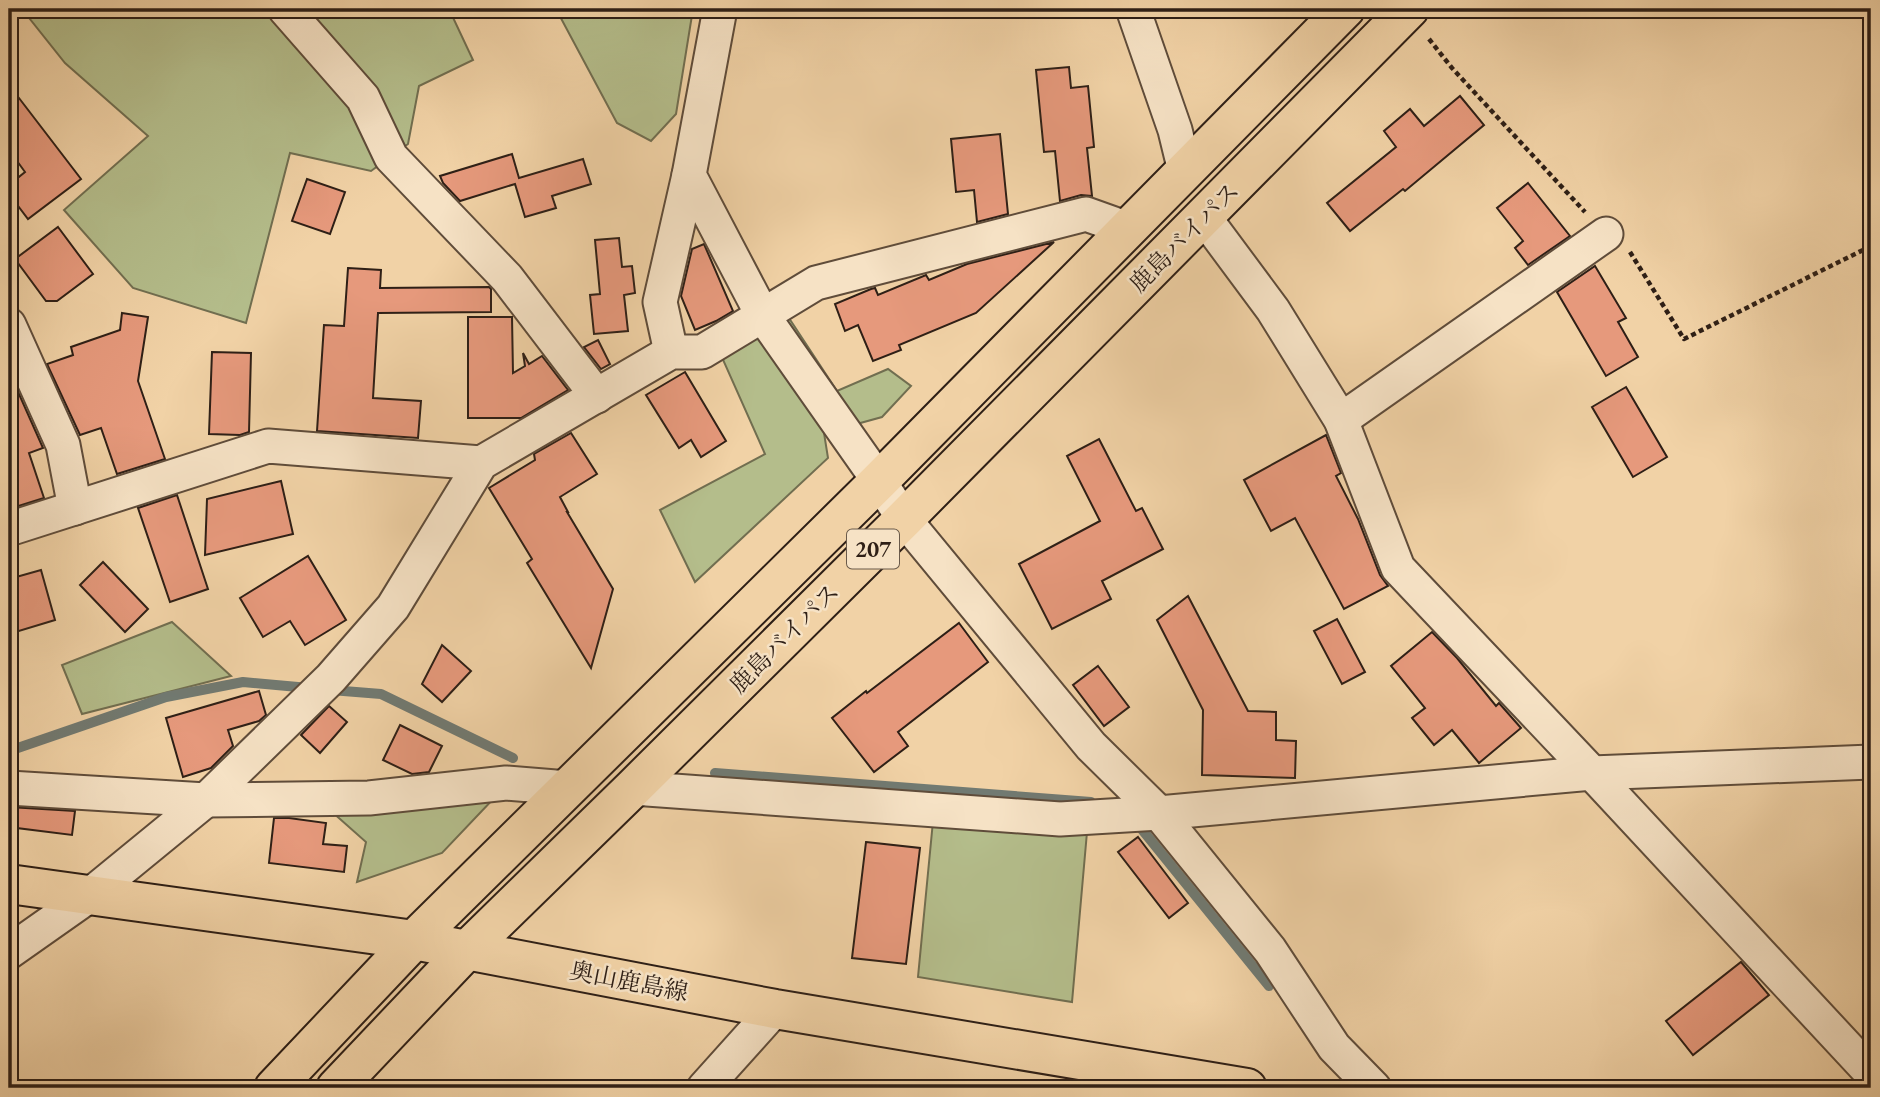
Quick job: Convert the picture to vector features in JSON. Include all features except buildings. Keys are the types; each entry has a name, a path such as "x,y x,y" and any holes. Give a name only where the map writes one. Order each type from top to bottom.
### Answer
{"main road":[{"name":"鹿島バイパス","path":"274,1088 414,940 879,481 1345,9"},
{"name":"鹿島バイパス","path":"336,1088 467,950 904,519 1409,9"},
{"name":"奥山鹿島線","path":"9,884 414,940 775,1009 1247,1088"}],"street":[{"path":"285,9 363,98 391,157 507,278 597,396"},
{"path":"671,352 660,302 689,175 720,9"},
{"path":"1133,9 1175,130 1185,171"},
{"path":"689,175 763,316 904,519 1091,746 1139,814 1270,950 1334,1047 1374,1088"},
{"path":"9,952 90,895 206,800 308,702 393,607 481,463 671,352 702,352 816,283 1086,214 1128,229"},
{"path":"1203,218 1273,310 1341,420 1398,568 1871,1073"},
{"path":"1341,420 1606,234"},
{"path":"9,325 63,445 75,508"},
{"path":"9,529 268,446 481,463"},
{"path":"633,788 1060,819 1592,773 1871,762"},
{"path":"9,788 206,800 369,798 506,783 568,788"},
{"path":"704,1088 775,1009"}],"green space":[{"path":"22,9 449,9 473,60 419,86 408,144 371,171 290,153 246,323 133,288 64,210 148,136 65,63"},
{"path":"556,9 693,9 676,114 651,141 617,123"},
{"path":"785,312 837,391 888,369 911,386 882,417 824,433 828,458 695,582 660,510 765,454 720,353"},
{"path":"172,622 231,676 82,714 62,665"},
{"path":"497,795 442,853 357,882 366,842 331,811"},
{"path":"933,821 1087,832 1072,1002 918,977"}],"waterway":[{"path":"9,751 166,697 243,682 309,688"},
{"path":"331,690 381,694 513,758"},
{"path":"715,773 1091,802"},
{"path":"1136,822 1269,986"}]}
